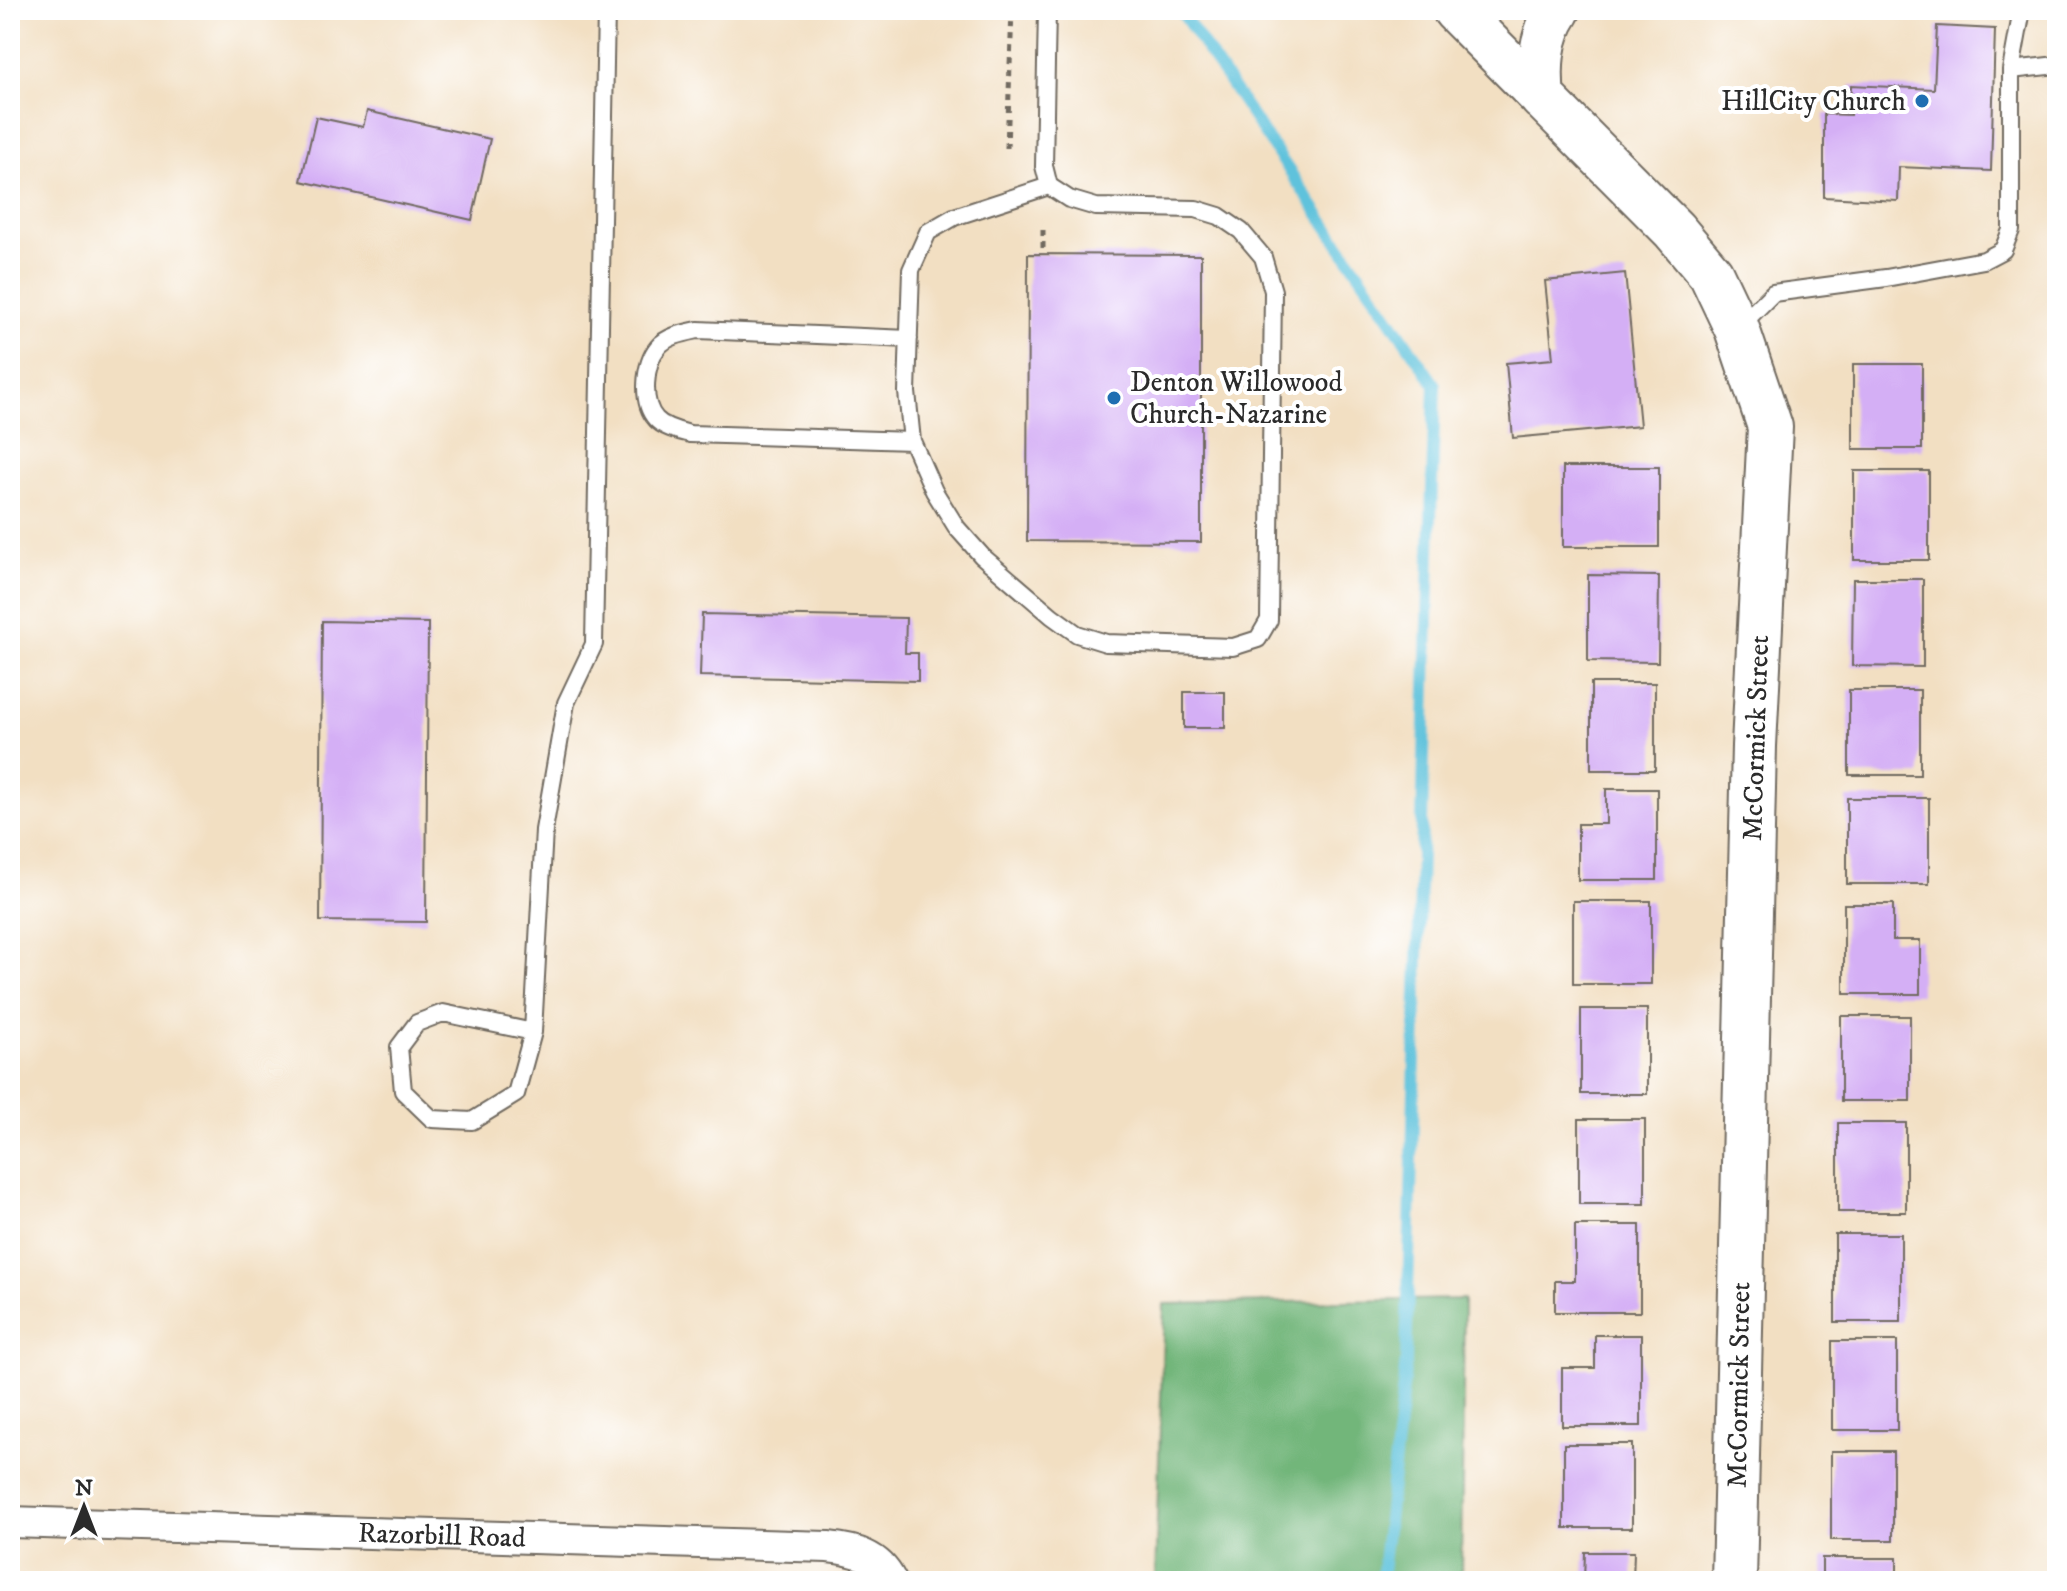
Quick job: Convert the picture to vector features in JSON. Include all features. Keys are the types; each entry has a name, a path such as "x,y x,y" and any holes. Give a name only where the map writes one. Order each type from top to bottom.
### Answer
{"street":[{"name":"McCormick Street","path":"1455,10 1674,230 1711,274 1737,329 1770,427 1754,746 1734,1581"},
{"path":"1542,98 1541,55 1546,34 1558,10"},
{"name":"Razorbill Road","path":"10,1522 828,1547 854,1550 882,1570"}],"lane":[{"path":"533,1032 443,1013 417,1023 399,1047 403,1091 432,1119 472,1121 516,1094 533,1032 544,830 566,703 594,644 606,10"},
{"path":"1047,10 1044,166 1049,186 1069,199 1096,207 1196,209 1219,216 1241,231 1263,257 1273,291 1269,620 1258,639 1233,647 1106,643 1077,634 982,556 957,528 934,491 912,441 907,392 911,270 928,232 954,217 1049,186"},
{"path":"1737,329 1773,293 1942,268 1984,260 2003,250 2011,230 2011,70 2022,10"},
{"path":"2011,70 2057,65"},
{"path":"909,339 698,330 677,334 658,347 647,371 648,405 656,420 690,434 912,441"}],"path":[{"path":"1007,148 1012,10"},
{"path":"1043,230 1043,254"}],"green space":[{"path":"1464,1299 1461,1581 1155,1581 1164,1304"}],"building":[{"name":"HillCity Church","path":"1937,26 1995,29 1991,171 1899,167 1898,201 1824,197 1824,114 1850,115 1851,85 1934,89"},
{"path":"367,111 490,139 472,220 301,181 316,117 363,127"},
{"name":"Denton Willowood Church-Nazarine","path":"1028,254 1201,255 1201,542 1027,541"},
{"path":"1625,273 1640,426 1513,438 1506,363 1553,359 1545,281"},
{"path":"1853,364 1922,364 1922,449 1853,449"},
{"path":"1563,467 1659,467 1659,547 1563,547"},
{"path":"1854,471 1929,471 1929,560 1854,560"},
{"path":"1588,575 1659,576 1658,662 1588,661"},
{"path":"1853,579 1923,579 1923,667 1852,666"},
{"path":"702,614 906,618 905,653 918,653 918,681 700,676"},
{"path":"322,621 428,623 426,922 320,921"},
{"path":"1591,683 1655,683 1655,770 1591,770"},
{"path":"1849,690 1920,690 1920,775 1849,775"},
{"path":"1184,692 1225,692 1225,728 1184,728"},
{"path":"1606,789 1657,789 1657,880 1578,880 1578,824 1606,824"},
{"path":"1847,798 1929,798 1929,884 1847,884"},
{"path":"1573,901 1651,901 1651,984 1573,984"},
{"path":"1844,904 1893,904 1893,940 1920,940 1920,994 1844,994"},
{"path":"1581,1009 1647,1009 1647,1094 1581,1094"},
{"path":"1841,1016 1910,1016 1910,1101 1841,1101"},
{"path":"1579,1119 1645,1119 1645,1204 1579,1204"},
{"path":"1838,1123 1906,1123 1906,1212 1838,1212"},
{"path":"1575,1225 1640,1225 1640,1312 1555,1312 1555,1281 1575,1281"},
{"path":"1835,1234 1901,1234 1901,1322 1835,1322"},
{"path":"1595,1335 1641,1335 1641,1426 1562,1426 1562,1368 1595,1368"},
{"path":"1832,1341 1897,1341 1897,1430 1832,1430"},
{"path":"1564,1444 1632,1444 1632,1528 1564,1528"},
{"path":"1831,1451 1893,1451 1893,1540 1831,1540"},
{"path":"1585,1552 1634,1552 1633,1581 1584,1581"},
{"path":"1822,1558 1897,1558 1897,1581 1822,1581"}],"waterway":[{"path":"1180,10 1435,385 1406,1361 1381,1581"}],"place":[{"name":"HillCity Church","path":"1922,101"},
{"name":"Denton Willowood Church-Nazarine","path":"1114,398"}]}
